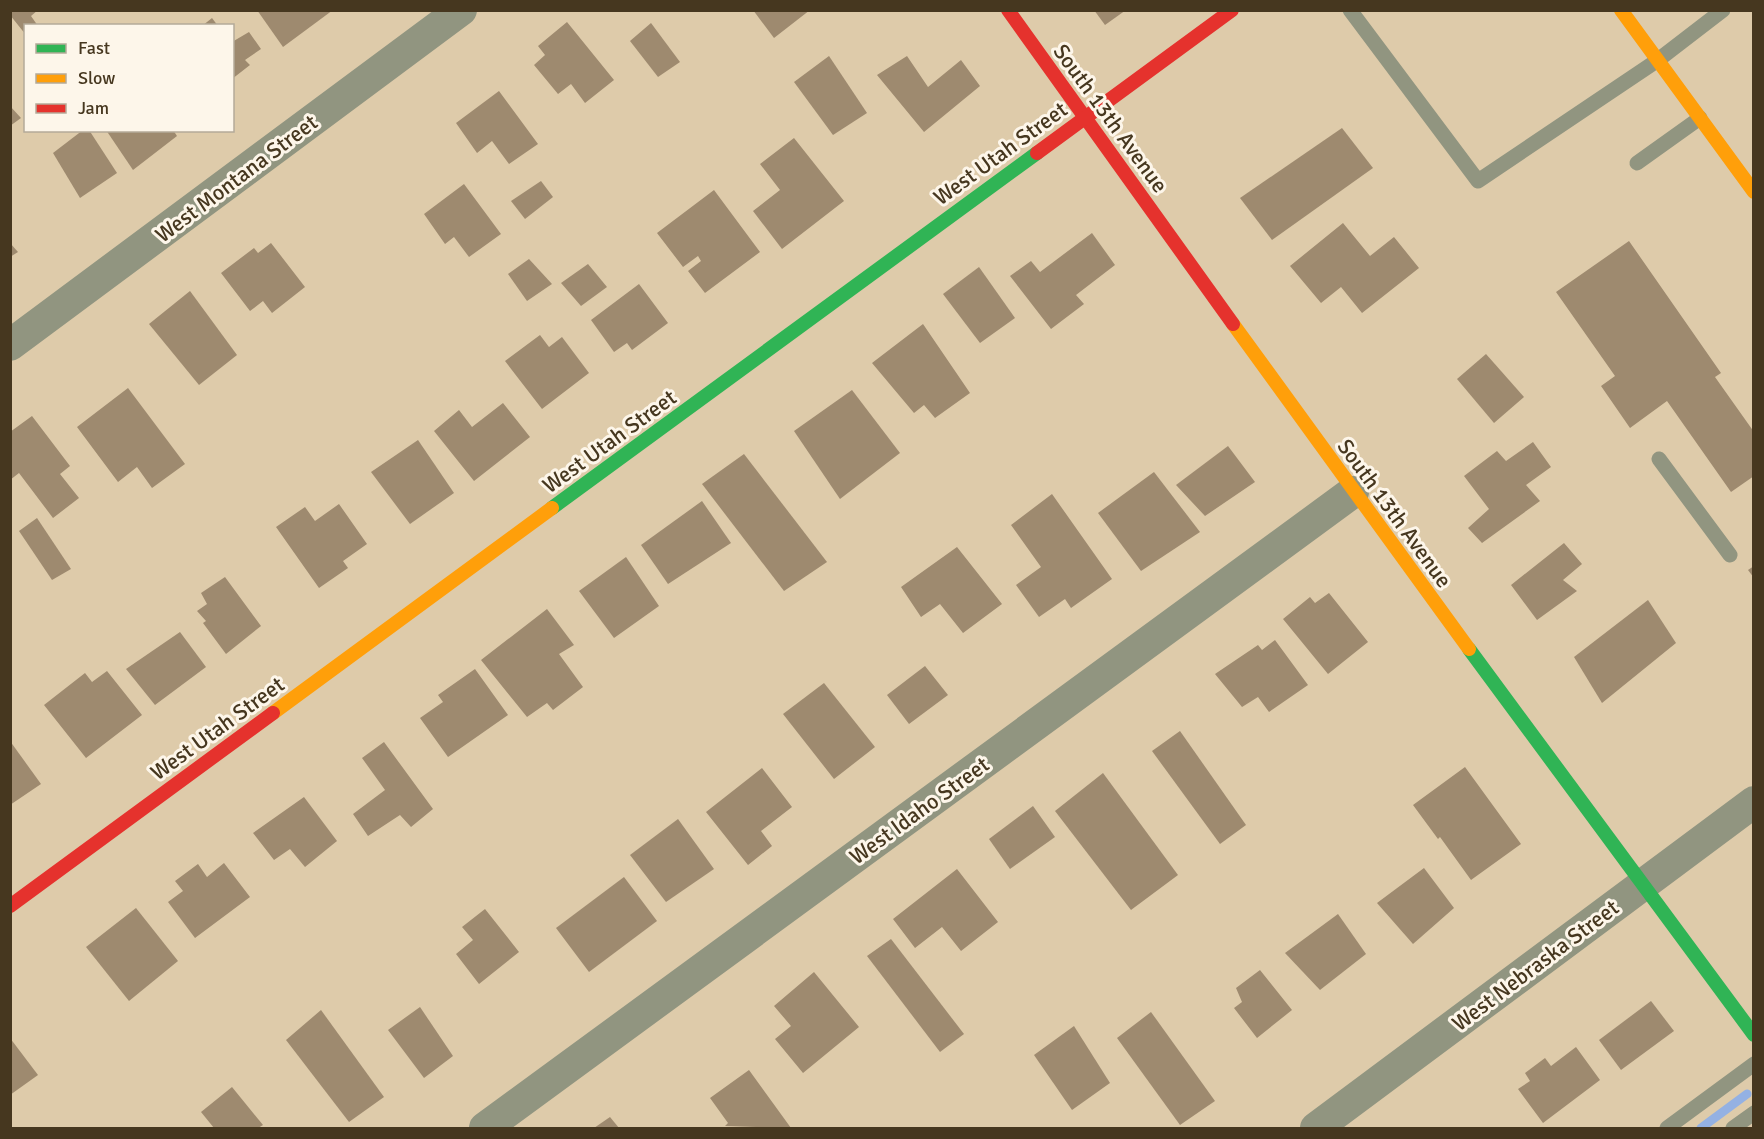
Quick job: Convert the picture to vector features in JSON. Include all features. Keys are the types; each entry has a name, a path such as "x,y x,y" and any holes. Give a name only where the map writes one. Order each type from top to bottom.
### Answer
{"street":[{"name":"West Montana Street","path":"10,345 461,10"},
{"name":"South 13th Avenue","path":"1008,10 1353,492 1754,1035"},
{"name":"West Utah Street","path":"10,906 1232,10"},
{"path":"1621,10 1754,192"},
{"name":"West Idaho Street","path":"485,1128 1353,492"},
{"name":"West Nebraska Street","path":"1316,1128 1754,802"}],"lane":[{"path":"1350,10 1478,181 1658,60 1724,10"},
{"path":"1637,162 1700,118"},
{"path":"1659,459 1730,555"},
{"path":"1667,1128 1754,1064"},
{"path":"1733,1128 1754,1113"}],"building":[{"path":"10,10 38,10 31,16 37,24 24,24 24,32 10,15"},
{"path":"257,10 333,10 283,47"},
{"path":"753,10 810,10 774,38"},
{"path":"1094,10 1126,10 1105,25"},
{"path":"212,18 216,24 204,24"},
{"path":"567,22 614,80 585,103 571,84 558,94 534,65 545,55 538,46"},
{"path":"651,23 680,62 658,77 630,41"},
{"path":"249,32 261,49 245,60 250,65 234,77 234,41"},
{"path":"829,56 867,113 833,135 794,82"},
{"path":"907,56 928,87 961,60 980,86 924,132 877,75"},
{"path":"499,91 538,144 509,164 492,141 477,153 456,123"},
{"path":"10,106 21,118 10,126"},
{"path":"1342,128 1373,168 1272,240 1240,198"},
{"path":"80,132 90,132 117,173 80,198 53,153"},
{"path":"107,132 174,132 177,136 133,170"},
{"path":"794,138 844,201 782,249 753,211 780,190 760,164"},
{"path":"541,181 553,197 525,219 511,201"},
{"path":"464,184 501,234 469,257 454,237 445,244 424,214"},
{"path":"714,190 760,252 705,293 688,271 701,261 698,256 683,267 657,233"},
{"path":"1343,223 1370,256 1394,237 1419,268 1362,313 1341,287 1321,303 1290,266"},
{"path":"1092,233 1115,265 1076,295 1084,304 1051,329 1010,276 1031,261 1040,272"},
{"path":"1629,241 1721,373 1715,377 1754,432 1754,476 1731,492 1667,401 1630,428 1601,386 1615,376 1556,292"},
{"path":"10,243 18,252 10,257"},
{"path":"271,243 305,287 272,313 263,301 250,311 221,273 254,248 258,253"},
{"path":"529,259 552,284 527,301 508,274"},
{"path":"588,264 607,287 581,306 561,283"},
{"path":"979,267 1015,318 980,343 943,294"},
{"path":"639,284 668,323 632,350 627,343 614,352 591,320"},
{"path":"190,291 237,355 199,385 149,324"},
{"path":"923,324 970,393 935,418 924,405 914,413 872,363"},
{"path":"540,335 549,347 562,337 589,373 542,409 505,361"},
{"path":"1486,354 1524,397 1494,423 1457,379"},
{"path":"128,388 185,464 152,488 137,467 118,482 77,427"},
{"path":"852,390 900,453 840,499 794,431"},
{"path":"503,403 530,437 474,481 434,431 459,410 472,427"},
{"path":"32,416 70,466 60,474 79,498 53,518 19,473 10,480 10,432"},
{"path":"418,440 454,493 410,524 371,472"},
{"path":"1533,442 1551,467 1526,485 1540,501 1482,543 1468,528 1489,509 1464,476 1497,451 1506,461"},
{"path":"1228,446 1255,482 1205,516 1176,485"},
{"path":"744,454 827,562 784,591 702,484"},
{"path":"1154,472 1200,532 1141,571 1098,513"},
{"path":"1052,494 1112,579 1071,608 1065,599 1039,617 1016,585 1041,567 1011,525"},
{"path":"702,501 731,543 668,584 641,545"},
{"path":"339,504 367,544 343,561 348,568 319,588 276,527 305,507 315,521"},
{"path":"37,518 71,569 52,580 19,531"},
{"path":"1564,543 1582,564 1563,580 1577,591 1537,620 1511,585"},
{"path":"957,547 1002,604 963,633 940,604 921,617 901,587"},
{"path":"626,557 659,606 614,638 579,591"},
{"path":"1754,566 1754,578 1748,570"},
{"path":"225,577 261,626 226,654 203,623 206,621 197,611 207,604 201,593"},
{"path":"1329,593 1368,642 1328,674 1283,619 1310,597 1315,603"},
{"path":"1648,600 1676,643 1602,703 1574,657"},
{"path":"547,609 574,645 559,654 583,687 553,710 547,703 527,717 481,660"},
{"path":"180,632 206,667 155,705 126,669"},
{"path":"1275,640 1308,685 1269,712 1258,697 1242,707 1215,674 1258,645 1262,650"},
{"path":"925,666 948,695 909,724 887,695"},
{"path":"475,669 508,715 448,757 420,718 443,702 438,695"},
{"path":"107,671 142,715 86,758 44,705 85,673 92,682"},
{"path":"824,683 875,747 834,779 783,714"},
{"path":"1180,731 1246,825 1220,844 1152,751"},
{"path":"10,741 41,784 10,805"},
{"path":"384,742 433,809 411,827 400,815 368,836 353,814 385,790 362,758"},
{"path":"1465,767 1521,844 1471,880 1413,805"},
{"path":"762,768 792,807 761,831 772,846 748,865 706,812"},
{"path":"1103,773 1178,875 1131,910 1055,811"},
{"path":"304,797 337,841 305,867 290,849 274,860 253,833"},
{"path":"1033,806 1055,837 1010,869 989,839"},
{"path":"678,819 714,869 666,902 630,855"},
{"path":"224,863 250,897 195,938 168,902 183,891 175,881 198,864 207,877"},
{"path":"1424,868 1454,908 1413,944 1377,903"},
{"path":"957,869 998,922 961,951 942,927 915,948 893,919"},
{"path":"624,877 657,921 589,972 556,928"},
{"path":"136,908 178,961 129,1001 86,947"},
{"path":"485,909 519,952 479,984 456,954 473,940 462,927"},
{"path":"1338,914 1366,954 1320,990 1285,953"},
{"path":"891,939 964,1034 940,1052 867,956"},
{"path":"1260,970 1292,1010 1257,1038 1234,1008 1242,1002 1236,988"},
{"path":"814,972 859,1027 803,1073 775,1039 791,1026 774,1006"},
{"path":"1651,1001 1674,1031 1621,1070 1599,1040"},
{"path":"420,1007 453,1056 424,1078 388,1030"},
{"path":"321,1010 384,1097 349,1122 286,1040"},
{"path":"1151,1012 1215,1101 1180,1125 1117,1038"},
{"path":"1074,1026 1110,1083 1072,1110 1034,1055"},
{"path":"10,1038 38,1075 10,1095"},
{"path":"1576,1047 1600,1080 1543,1123 1518,1089 1530,1081 1525,1073 1545,1058 1551,1066"},
{"path":"749,1070 791,1128 725,1126 728,1123 710,1098"},
{"path":"232,1087 263,1125 258,1128 214,1128 201,1112"},
{"path":"610,1117 619,1128 594,1128"}],"waterway":[{"path":"1701,1128 1747,1094"}],"traffic: fast":[{"path":"552,508 1037,153"},
{"path":"1469,649 1754,1035"}],"traffic: slow":[{"path":"1621,10 1754,192"},
{"path":"1233,324 1469,649"},
{"path":"273,713 552,508"}],"traffic: jam":[{"path":"1008,10 1233,324"},
{"path":"1037,153 1232,10"},
{"path":"10,906 273,713"}]}
